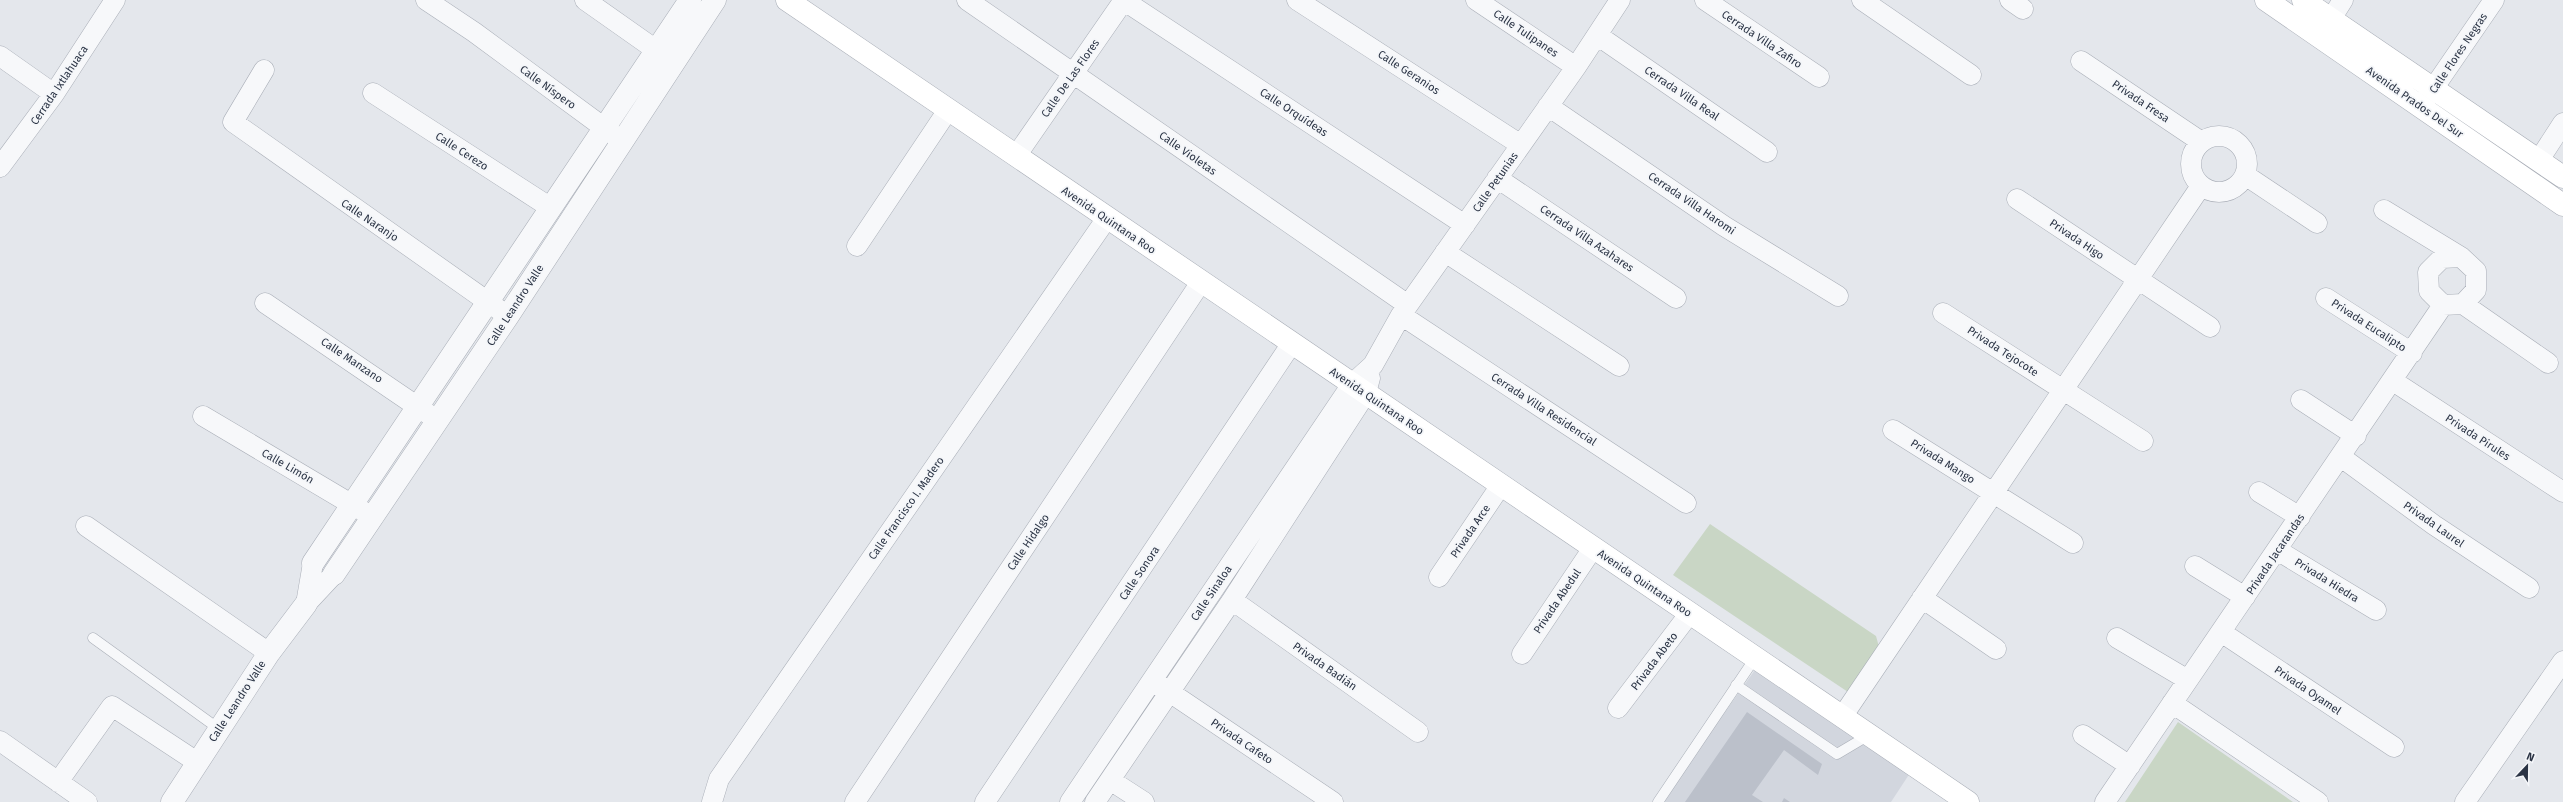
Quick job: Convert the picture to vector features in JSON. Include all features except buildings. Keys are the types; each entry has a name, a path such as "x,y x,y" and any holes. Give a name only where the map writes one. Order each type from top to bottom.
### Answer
{"main road":[{"name":"Avenida Quintana Roo","path":"787,0 1842,716 1964,801"},
{"name":"Avenida Prados Del Sur","path":"2266,0 2563,205"},
{"name":"Avenida Prados Del Sur","path":"2303,0 2563,176"}],"street":[{"name":"Cerrada Ixtlahuaca","path":"0,167 54,94 115,0"},
{"name":"Calle Níspero","path":"426,0 474,32 622,141"},
{"path":"585,0 656,50"},
{"name":"Calle Leandro Valle","path":"306,604 313,562 351,503 690,0"},
{"name":"Calle Leandro Valle","path":"172,802 268,653 306,604 334,574 373,517 508,316 715,0"},
{"name":"Calle Violetas","path":"967,0 1073,73 1405,310"},
{"name":"Calle De Las Flores","path":"1016,156 1124,0"},
{"name":"Calle Orquídeas","path":"1124,0 1465,225"},
{"name":"Calle Geranios","path":"1297,0 1521,145"},
{"name":"Calle Tulipanes","path":"1476,0 1576,66"},
{"name":"Calle Petunias","path":"1359,389 1405,310 1576,66 1620,0"},
{"name":"Cerrada Villa Zafiro","path":"1705,0 1819,77"},
{"path":"1862,0 1971,75"},
{"path":"2331,19 2343,0"},
{"name":"Calle Flores Negras","path":"2421,106 2494,0"},
{"name":"Cerrada Villa Real","path":"1597,35 1768,152"},
{"path":"0,56 54,94"},
{"name":"Privada Fresa","path":"2081,61 2200,141"},
{"name":"Calle Naranjo","path":"264,70 233,122 330,192 488,300 508,316"},
{"name":"Calle Cerezo","path":"373,94 551,208"},
{"name":"Cerrada Villa Haromi","path":"1548,106 1724,226 1838,296"},
{"path":"857,246 948,110"},
{"path":"2539,160 2563,123"},
{"path":"2218,135 2236,140 2247,157 2245,176 2237,186 2226,191 2213,191 2201,186 2192,172 2191,155 2200,141 2218,135"},
{"path":"2245,176 2317,223"},
{"name":"Cerrada Villa Azahares","path":"1497,178 1676,298"},
{"path":"1842,716 2201,186"},
{"name":"Privada Higo","path":"2017,199 2210,327"},
{"path":"2384,210 2462,257 2476,271 2476,290 2463,304"},
{"name":"Calle Francisco I. Madero","path":"712,802 719,779 1107,218"},
{"path":"1445,252 1619,366"},
{"path":"2462,257 2442,258 2428,272 2429,291 2443,305 2463,304 2548,363"},
{"name":"Calle Hidalgo","path":"855,802 1201,282"},
{"name":"Privada Eucalipto","path":"2326,298 2412,353"},
{"name":"Calle Manzano","path":"265,302 418,405 437,420"},
{"name":"Privada Jacarandas","path":"2105,802 2356,436 2443,305"},
{"name":"Cerrada Villa Residencial","path":"1405,310 1686,503"},
{"name":"Privada Tejocote","path":"1944,313 2143,441"},
{"name":"Calle Sonora","path":"985,802 1292,344"},
{"name":"Privada Pirules","path":"2393,381 2563,492"},
{"name":"Calle Sinaloa","path":"1095,802 1232,600 1359,389"},
{"name":"Calle Sinaloa","path":"1070,802 1152,681 1359,389"},
{"path":"2301,400 2356,436"},
{"name":"Calle Limón","path":"203,416 373,517"},
{"name":"Privada Mango","path":"1893,430 2073,543"},
{"name":"Privada Laurel","path":"2341,457 2434,525 2529,588"},
{"name":"Privada Arce","path":"1439,577 1501,485"},
{"path":"2260,492 2300,517"},
{"path":"86,526 268,653"},
{"name":"Privada Abedul","path":"1522,654 1593,548"},
{"name":"Privada Hiedra","path":"2277,550 2376,610"},
{"path":"2195,566 2245,598"},
{"path":"1922,598 1996,649"},
{"name":"Privada Badián","path":"1232,600 1418,732"},
{"name":"Privada Abeto","path":"1618,708 1690,613"},
{"name":"Privada Oyamel","path":"2221,632 2394,747"},
{"path":"2117,638 2188,680"},
{"path":"2465,802 2563,661"},
{"name":"Privada Cafeto","path":"1152,681 1333,802"},
{"path":"2172,703 2318,802"},
{"path":"58,782 112,706 198,762"},
{"path":"2084,735 2130,766"},
{"path":"0,741 87,802"},
{"path":"1110,780 1144,802"}],"lane":[{"path":"93,638 219,729"},
{"path":"1658,802 1755,658"},
{"path":"1736,685 1837,754 1869,735"}],"shaded area":[{"path":"1757,667 1910,773 1891,802 1661,802"}],"green space":[{"path":"1710,524 1876,636 1879,647 1848,692 1673,575"},
{"path":"2178,722 2293,802 2125,802"}]}
